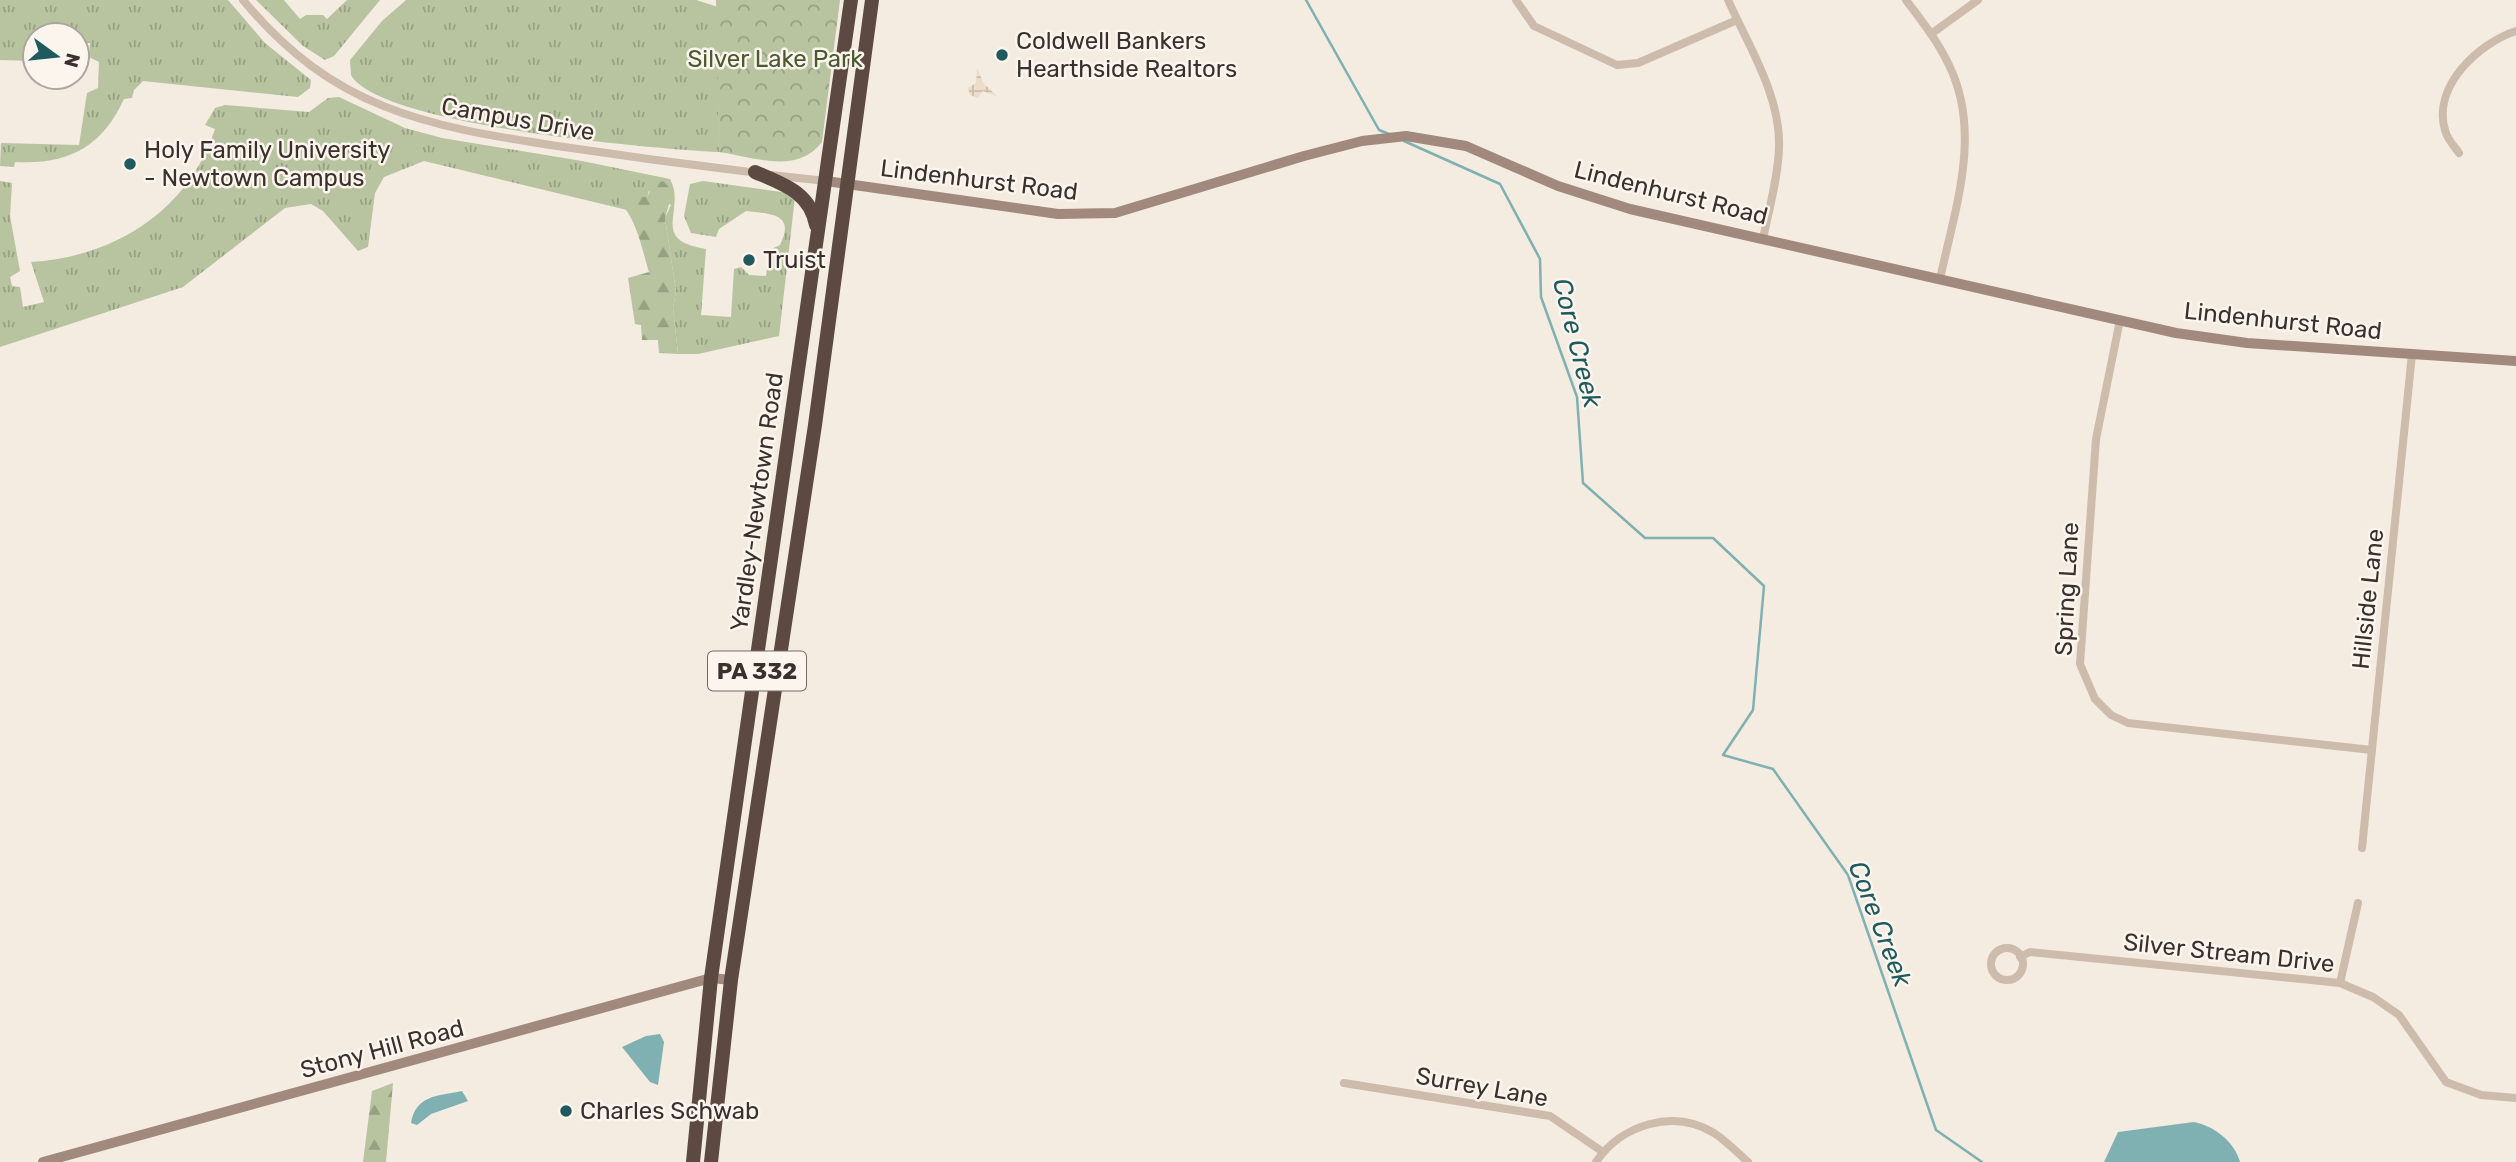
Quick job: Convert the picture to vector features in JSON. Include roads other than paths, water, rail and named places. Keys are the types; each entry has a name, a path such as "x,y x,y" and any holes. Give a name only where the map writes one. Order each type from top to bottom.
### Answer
{"highway":[{"name":"PA 332","path":"826,181 850,0"},
{"name":"PA 332","path":"846,185 872,0"},
{"path":"755,173 789,186 802,196 810,204 818,232"},
{"name":"Yardley-Newtown Road","path":"690,1162 711,978 826,181"},
{"name":"Yardley-Newtown Road","path":"711,1162 731,980 813,439 846,185"}],"street":[{"name":"Campus Drive","path":"243,0 281,41 327,76 354,93 413,119 497,138 826,181"},
{"path":"1516,0 1534,26 1617,65 1638,63 1737,20"},
{"path":"1728,0 1768,89 1780,144 1778,170 1763,239"},
{"path":"1906,0 1931,34 1956,81 1965,125 1962,175 1940,279"},
{"path":"1931,34 1978,0"},
{"path":"2459,153 2448,138 2443,120 2452,85 2476,53 2500,37 2516,32"},
{"name":"Lindenhurst Road","path":"826,181 1058,214 1115,213 1139,208 1238,174 1385,137 1406,136 1466,146 1591,198 2120,320 2233,342 2516,361"},
{"name":"Spring Lane","path":"2120,320 2096,439 2083,599 2081,664 2091,691 2111,715 2128,723 2372,750"},
{"name":"Hillside Lane","path":"2362,848 2412,354"},
{"path":"2340,983 2358,903"},
{"name":"Silver Stream Drive","path":"2002,949 2012,950 2021,957 2022,967 2014,979 2004,980 1992,971 1991,960 2002,949"},
{"name":"Silver Stream Drive","path":"2021,957 2030,952 2340,983 2373,997 2399,1015 2446,1082 2482,1095 2516,1098"},
{"name":"Stony Hill Road","path":"43,1162 711,978 731,980"},
{"name":"Surrey Lane","path":"1343,1083 1550,1116 1603,1152"},
{"path":"1596,1162 1603,1152 1625,1133 1655,1123 1673,1122 1713,1133 1748,1162"}],"water":[{"path":"660,1034 664,1042 658,1085 650,1082 622,1047 646,1036"},
{"path":"462,1091 468,1101 431,1114 417,1125 411,1123 418,1107 429,1098"},
{"path":"2194,1122 2209,1127 2228,1141 2240,1162 2104,1162 2118,1132"}],"waterway":[{"name":"Core Creek","path":"1306,0 1379,130 1389,134"},
{"name":"Core Creek","path":"1404,141 1500,184 1540,259 1541,297 1577,397 1583,483 1645,538 1713,538 1764,586 1753,710 1723,755 1773,769 1848,875 1936,1130 1982,1162"}],"place":[{"name":"Coldwell Bankers Hearthside Realtors","path":"1002,55"},
{"name":"Holy Family University - Newtown Campus","path":"130,164"},
{"name":"Truist","path":"749,260"},
{"name":"Charles Schwab","path":"566,1111"}],"park label":[{"name":"Silver Lake Park","path":"775,59"}]}
